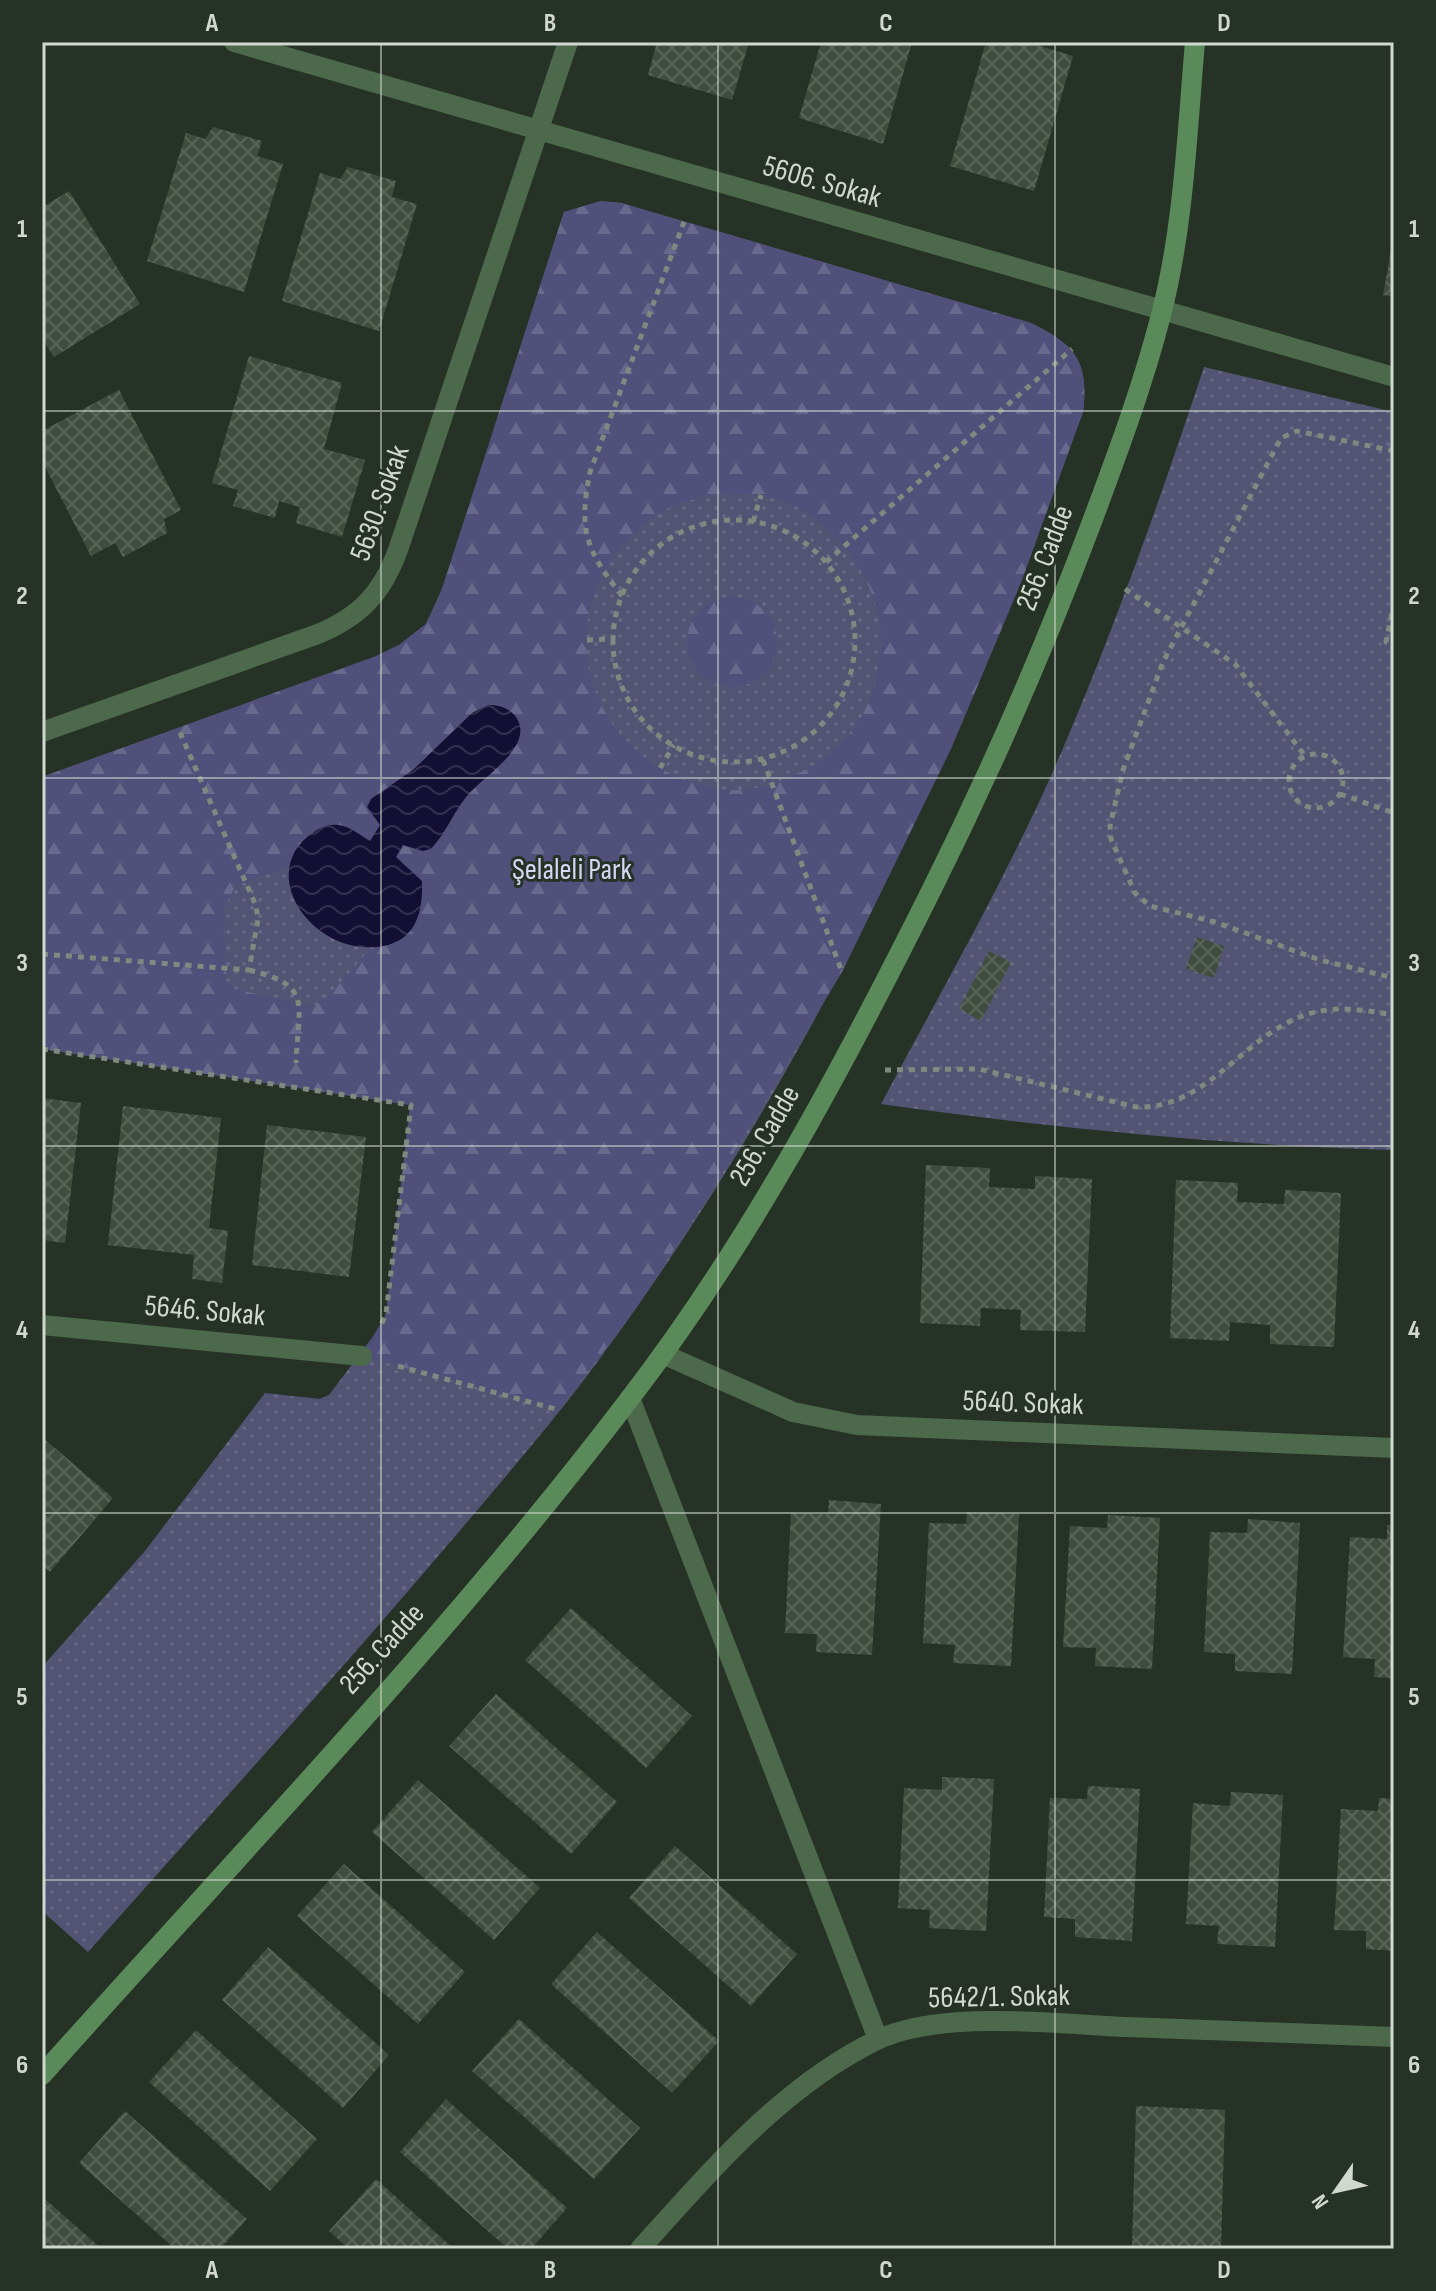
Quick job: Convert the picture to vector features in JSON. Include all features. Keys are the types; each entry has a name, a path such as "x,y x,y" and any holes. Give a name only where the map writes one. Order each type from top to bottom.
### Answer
{"street":[{"name":"5606. Sokak","path":"234,42 1162,313 1394,377"},
{"name":"5630. Sokak","path":"42,732 318,634 361,612 377,594 398,550 568,42"},
{"name":"256. Cadde","path":"42,2075 450,1618 630,1398 737,1244 837,1073 992,768 1073,573 1131,416 1162,313 1178,234 1195,42"},
{"name":"5646. Sokak","path":"42,1325 362,1356"},
{"name":"5640. Sokak","path":"663,1354 793,1412 857,1425 1394,1448"},
{"path":"630,1398 878,2039"},
{"name":"5642/1. Sokak","path":"640,2249 733,2149 792,2094 836,2062 878,2039 923,2027 1019,2022 1394,2037"}],"path":[{"path":"622,597 596,563 585,538 583,504 590,472 684,222"},
{"path":"826,562 1072,349"},
{"path":"1394,451 1297,431 1281,438 1181,627 1143,711 1123,770 1110,826 1111,839 1135,893 1150,906 1215,922 1320,960 1394,978"},
{"path":"753,522 761,495"},
{"path":"721,520 753,522 796,537 826,562 847,597 856,638 850,679 831,715 801,744 763,760 722,763 674,745 648,727 626,696 614,658 614,619 627,583 651,552 684,530 721,520"},
{"path":"1125,589 1224,655 1247,676 1305,756"},
{"path":"1394,602 1386,642 1394,643"},
{"path":"587,640 614,639"},
{"path":"178,728 256,906 258,919 249,970"},
{"path":"660,768 674,745"},
{"path":"1322,754 1337,763 1343,779 1340,794 1330,804 1318,808 1295,798 1289,776 1297,760 1305,756 1322,754"},
{"path":"763,760 842,972"},
{"path":"1340,794 1394,813"},
{"path":"42,954 249,970 287,982 295,992 296,1063"},
{"path":"837,1073 979,1069 1136,1107 1154,1108 1196,1090 1268,1036 1305,1015 1355,1008 1394,1015"},
{"path":"42,1049 411,1105 386,1314 362,1356 559,1410"}],"green space":[{"name":"Şelaleli Park","path":"601,201 621,203 1031,323 1059,339 1076,357 1084,380 1083,412 984,665 871,912 807,1033 739,1150 666,1265 587,1376 507,1475 366,1640 88,1952 42,1911 42,1667 145,1551 265,1393 320,1399 329,1395 381,1326 386,1314 411,1105 42,1049 42,777 374,657 399,645 426,624 442,589 564,212"},
{"name":"Şelaleli Park","path":"601,201 621,203 1031,323 1059,339 1076,357 1084,380 1084,395 1083,412 1021,583 951,749 842,972 700,1209 638,1305 559,1410 362,1356 386,1314 410,1105 42,1049 42,777 374,657 399,645 426,624 442,589 564,212","holes":["711,494 760,495 784,501 825,526 842,543 868,584 881,630 874,687 854,728 821,761 780,781 750,789 728,790 688,781 652,763 624,738 602,707 590,672 586,635 593,597 612,559 623,544 657,514","488,705 504,708 516,717 520,728 519,738 505,760 467,796 431,849 414,850 403,845 395,857 406,864 400,941 369,950 330,995 314,1007 235,989 226,980 224,909 235,886 289,867 299,842 345,826 369,841 380,825 374,818 371,799 413,770 472,713"]},
{"path":"1204,367 1394,412 1394,1150 1137,1134 881,1104 997,887 1061,753 1137,562"},
{"path":"732,597 749,601 764,610 773,625 777,642 773,659 764,674 749,683 732,687 715,683 700,674 691,659 687,642 691,625 700,610 715,601"}],"water":[{"path":"488,705 504,708 516,717 520,728 519,739 505,760 467,796 431,849 423,851 403,845 396,857 422,881 420,911 412,928 398,941 388,945 362,947 338,941 317,928 301,911 291,891 289,869 296,849 314,832 331,825 346,827 370,841 380,825 367,807 371,799 413,770 472,713"}],"building":[{"path":"657,42 749,42 732,100 648,75"},
{"path":"821,42 912,42 883,144 799,118"},
{"path":"986,42 1027,42 1073,56 1034,191 950,166"},
{"path":"213,127 262,141 257,156 283,164 244,292 147,261 186,133 205,139"},
{"path":"348,167 396,181 392,197 417,204 379,331 282,301 320,173 340,179"},
{"path":"69,191 140,304 54,357 42,339 42,199 46,205"},
{"path":"1394,244 1394,297 1383,295"},
{"path":"249,356 342,383 324,449 365,460 342,537 296,523 300,507 279,501 275,518 233,506 238,490 212,483"},
{"path":"119,390 181,510 164,519 167,533 123,557 115,543 91,556 42,461 42,431"},
{"path":"1197,937 1224,946 1214,978 1186,969"},
{"path":"989,951 1011,962 981,1021 959,1009"},
{"path":"42,1098 81,1103 65,1243 42,1240"},
{"path":"123,1106 221,1118 209,1228 228,1231 222,1283 192,1279 194,1255 108,1245"},
{"path":"267,1125 366,1137 349,1277 252,1265"},
{"path":"926,1165 990,1168 989,1187 1035,1189 1035,1176 1092,1179 1085,1332 1020,1330 1021,1310 981,1308 980,1326 920,1323"},
{"path":"1176,1180 1238,1183 1237,1202 1284,1204 1285,1190 1341,1193 1334,1347 1270,1344 1270,1325 1230,1322 1229,1341 1170,1338"},
{"path":"42,1437 113,1498 50,1572 42,1565"},
{"path":"829,1500 881,1504 872,1655 816,1652 817,1634 785,1633 791,1513 828,1514"},
{"path":"967,1512 1019,1514 1011,1666 953,1663 955,1645 923,1643 929,1523 966,1524"},
{"path":"1108,1515 1160,1518 1152,1669 1095,1666 1096,1648 1063,1647 1070,1526 1107,1528"},
{"path":"1248,1519 1300,1523 1292,1674 1235,1671 1235,1654 1204,1652 1210,1532 1247,1533"},
{"path":"1387,1525 1394,1525 1394,1678 1374,1677 1375,1659 1343,1657 1350,1537 1387,1539"},
{"path":"571,1608 692,1716 646,1768 525,1660"},
{"path":"496,1694 617,1802 571,1854 449,1746"},
{"path":"942,1777 994,1779 986,1931 929,1928 930,1910 898,1908 904,1788 942,1790"},
{"path":"418,1780 540,1888 494,1940 372,1832"},
{"path":"1088,1786 1140,1789 1132,1941 1075,1937 1075,1919 1044,1917 1050,1798 1087,1799"},
{"path":"1231,1792 1283,1795 1275,1947 1217,1944 1219,1926 1186,1924 1193,1803 1230,1806"},
{"path":"1379,1798 1394,1799 1394,1951 1366,1949 1366,1931 1334,1930 1341,1809 1378,1811"},
{"path":"675,1846 797,1954 751,2006 629,1898"},
{"path":"344,1864 465,1972 418,2024 297,1916"},
{"path":"597,1932 719,2041 672,2093 551,1984"},
{"path":"268,1947 389,2055 343,2108 222,2000"},
{"path":"519,2019 640,2128 594,2179 472,2071"},
{"path":"196,2030 317,2139 270,2191 149,2082"},
{"path":"446,2099 567,2208 531,2249 508,2249 400,2152"},
{"path":"1136,2106 1225,2110 1221,2249 1132,2248"},
{"path":"125,2111 247,2219 220,2249 175,2249 79,2163"},
{"path":"376,2179 454,2249 349,2249 329,2231"},
{"path":"45,2199 102,2249 42,2249 42,2202"}]}
